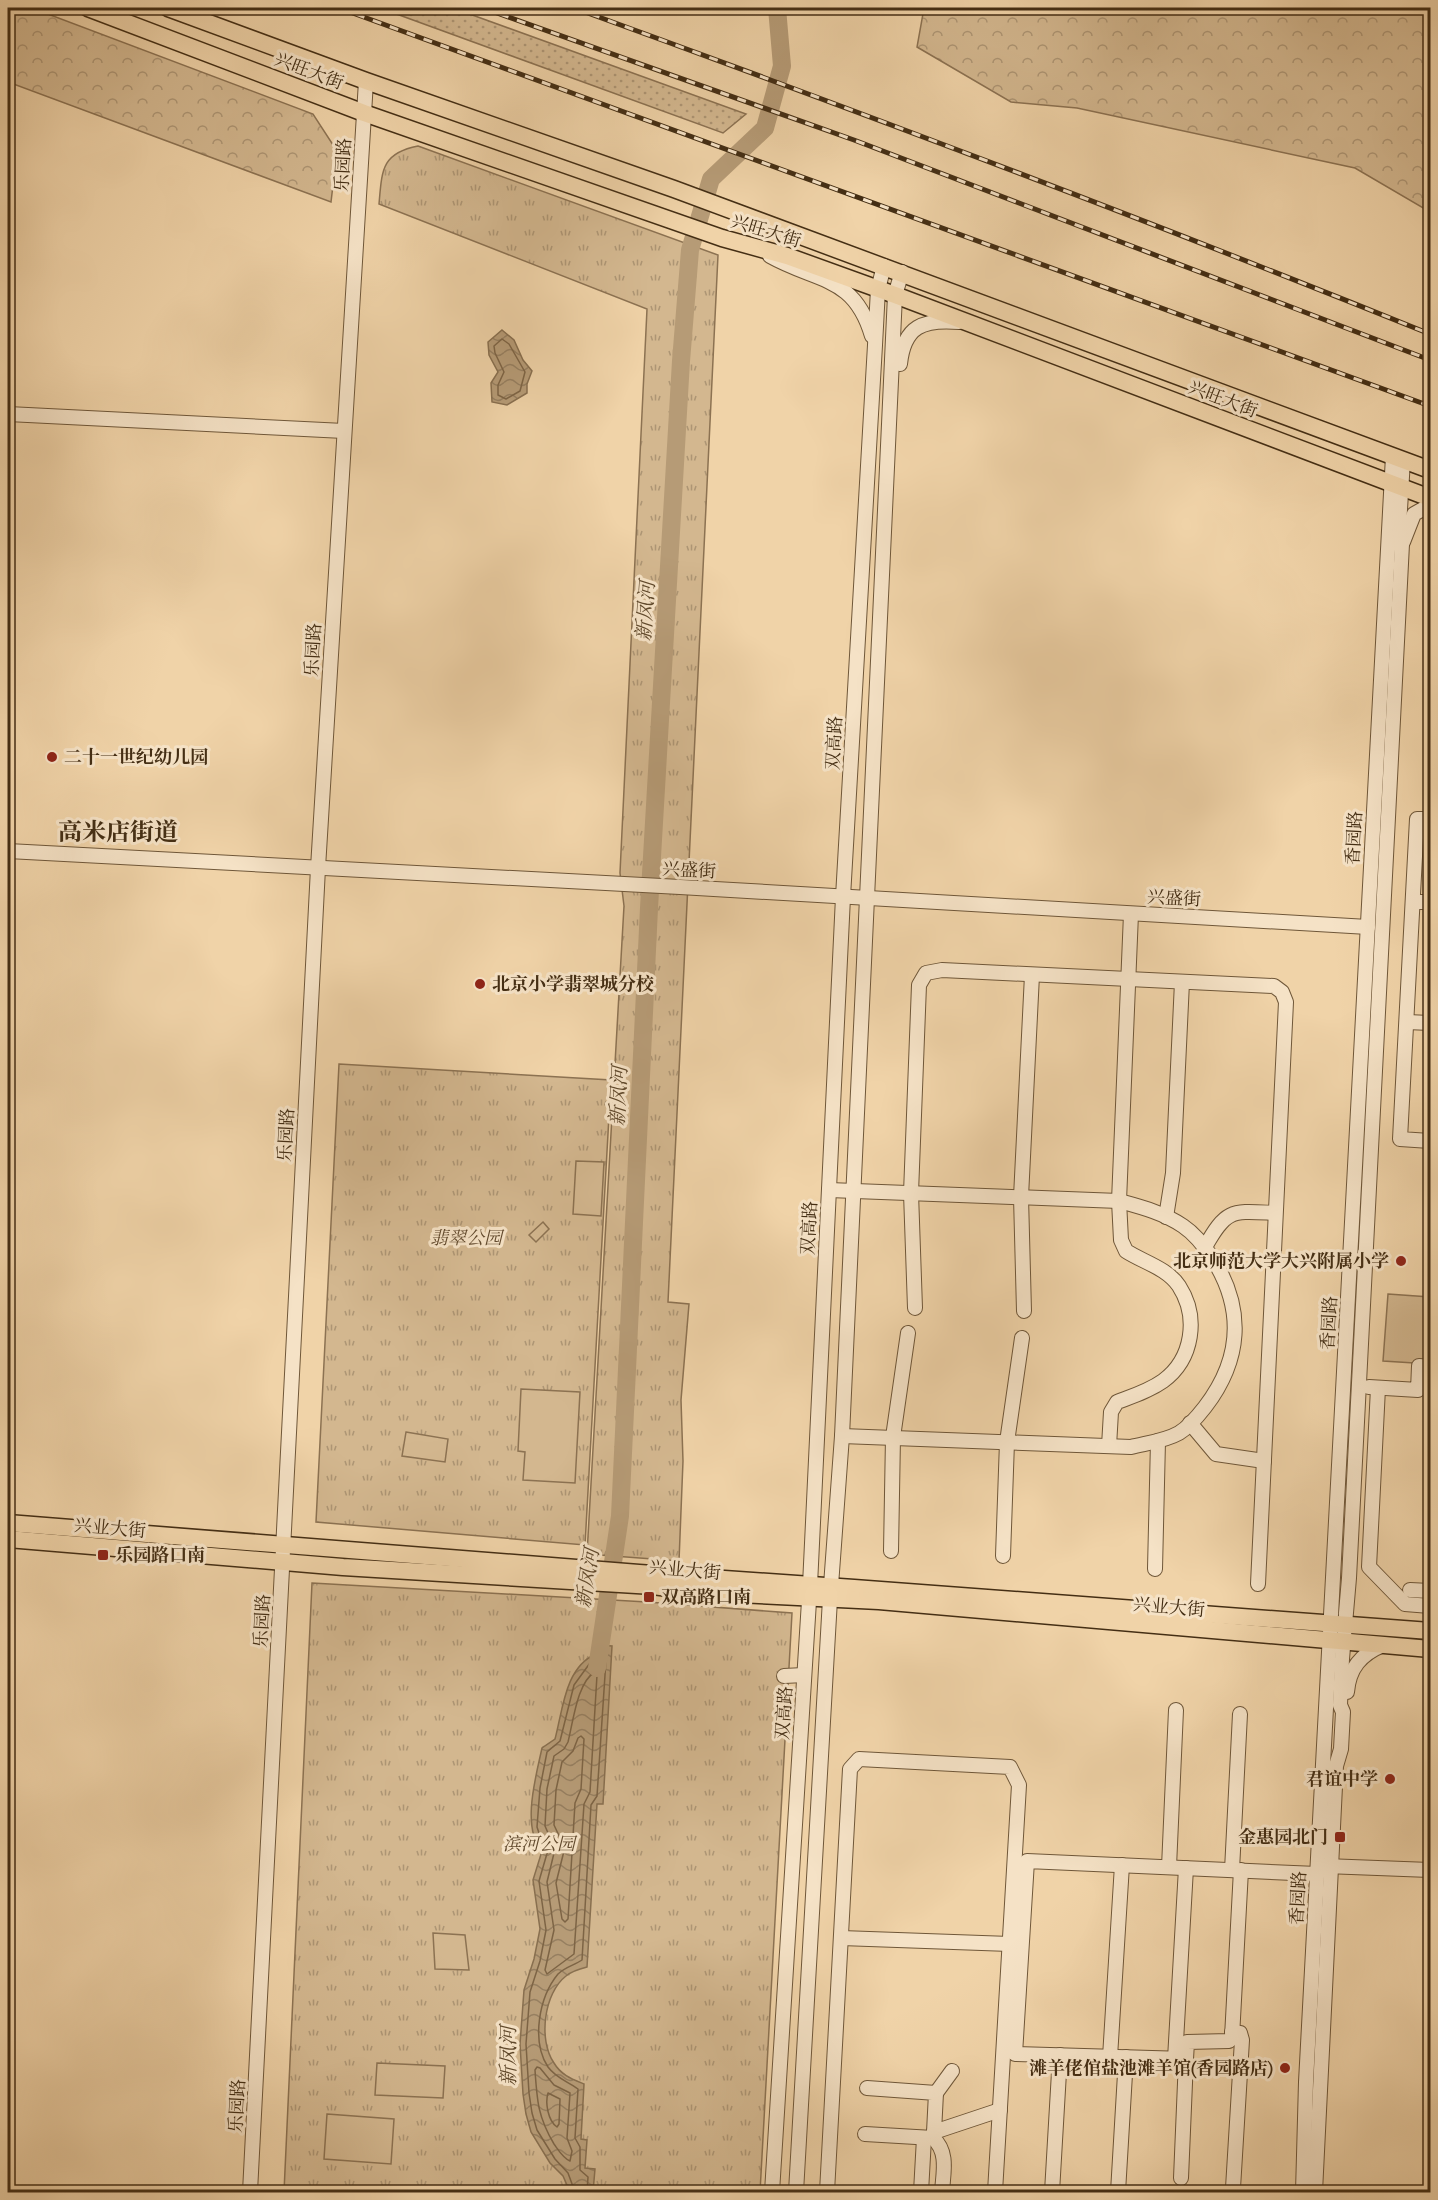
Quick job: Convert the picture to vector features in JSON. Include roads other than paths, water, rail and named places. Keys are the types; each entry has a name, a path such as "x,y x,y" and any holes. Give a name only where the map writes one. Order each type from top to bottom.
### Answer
{"main road":[{"name":"兴旺大街","path":"88,8 364,113 717,236 787,256 895,295 1431,498"},
{"name":"兴旺大街","path":"168,8 902,272 1431,470"},
{"path":"845,278 853,276 857,271 854,255"},
{"path":"956,293 948,296 945,301 958,319"},
{"name":"兴业大街","path":"8,1523 284,1544 639,1580 698,1592 830,1592 1431,1631"},
{"name":"兴业大街","path":"8,1539 283,1562 596,1576"},
{"name":"兴业大街","path":"830,1592 1336,1642 1431,1649"}],"street":[{"name":"乐园路","path":"250,2193 318,868 366,81"},
{"path":"756,247 786,264 836,284 851,294 866,315 874,345"},
{"name":"双高路","path":"772,2193 810,1591 843,897 874,345 878,289 884,266"},
{"path":"796,2193 830,1592 842,1436 895,295 902,272"},
{"path":"889,422 899,375 901,349 906,338 914,329 928,322 958,319"},
{"path":"8,414 344,431"},
{"name":"香园路","path":"1338,1624 1368,927 1398,458"},
{"name":"香园路","path":"1303,2193 1336,1642 1358,1387 1402,544 1396,485"},
{"path":"1402,544 1414,514 1431,505"},
{"path":"1431,819 1418,819 1400,1139 1431,1141"},
{"name":"兴盛街","path":"8,851 1368,927"},
{"path":"1413,902 1431,902"},
{"path":"1109,1446 1111,1412 1117,1402 1143,1392 1164,1380 1181,1362 1191,1335 1189,1310 1178,1285 1154,1265 1126,1251 1121,1240 1119,1201 1131,914"},
{"path":"915,1308 911,1193 919,985 926,973 942,970 1274,986 1282,992 1286,1002 1258,1584"},
{"path":"1024,1311 1021,1197 1032,975"},
{"path":"1166,1217 1173,1173 1182,982"},
{"path":"1407,1022 1431,1023"},
{"path":"829,1190 1119,1201 1166,1217 1184,1226 1205,1247 1223,1275 1231,1301 1235,1333 1231,1359 1223,1382 1198,1417 1180,1433 1158,1441 1131,1447 842,1436"},
{"path":"1205,1247 1219,1223 1232,1214 1275,1213"},
{"path":"891,1551 893,1437 908,1332"},
{"path":"1003,1556 1007,1442 1022,1338"},
{"path":"1358,1387 1418,1390 1419,1366 1431,1367"},
{"path":"1378,1388 1369,1567 1405,1604 1431,1606"},
{"path":"1190,1424 1216,1454 1264,1461"},
{"path":"1155,1569 1158,1441"},
{"path":"1410,1590 1431,1591"},
{"name":"香园路","path":"1315,2193 1322,1868 1336,1766 1341,1749 1343,1712 1340,1705 1336,1642"},
{"path":"1343,1712 1348,1682 1355,1665 1370,1651 1383,1645"},
{"path":"784,1676 804,1675"},
{"path":"1169,1867 1176,1710"},
{"path":"1181,2059 1187,2042 1228,2041 1232,2032 1240,1714"},
{"path":"827,2193 850,1769 859,1759 1010,1767 1019,1785 995,2193"},
{"path":"1181,2059 1015,2054 1027,1861 1236,1870 1322,1868 1431,1870"},
{"path":"1110,2056 1122,1865"},
{"path":"1181,2178 1181,2059 1186,1868"},
{"path":"841,1938 1010,1944"},
{"path":"1232,2032 1240,2033 1242,2040 1233,2188"},
{"path":"1052,2193 1060,2055"},
{"path":"1118,2193 1126,2057"},
{"path":"921,2193 936,2093 952,2071"},
{"path":"867,2088 936,2093"},
{"path":"865,2134 930,2136 1000,2110"},
{"path":"930,2136 941,2145 944,2157 942,2193"}],"water":[{"path":"502,330 514,340 523,360 532,371 527,384 527,393 507,405 492,402 491,383 498,372 489,355 488,342"},
{"path":"598,1645 612,1646 603,1804 597,1804 587,1967 566,1976 559,1984 548,2005 545,2030 549,2053 557,2067 567,2076 584,2084 581,2139 587,2140 585,2168 595,2169 593,2192 570,2192 563,2176 550,2163 531,2132 523,2094 520,2044 524,1990 534,1959 540,1929 533,1880 542,1851 532,1829 531,1816 542,1748 555,1739 563,1702 572,1679 586,1660 596,1654"}],"waterway":[{"name":"新凤河","path":"597,1668 620,1516 649,908 681,361 690,250 711,179 765,128 782,66 777,8"}],"railway":[{"path":"339,8 1430,406"},
{"path":"483,8 854,140 1430,360"},
{"path":"574,8 1003,167 1430,334"}],"place":[{"name":"二十一世纪幼儿园","path":"52,757"},
{"name":"北京小学翡翠城分校","path":"480,984"},
{"name":"北京师范大学大兴附属小学","path":"1401,1261"},
{"name":"乐园路口南","path":"103,1555"},
{"name":"双高路口南","path":"649,1597"},
{"name":"君谊中学","path":"1390,1779"},
{"name":"金惠园北门","path":"1340,1837"},
{"name":"滩羊佬倌盐池滩羊馆(香园路店)","path":"1285,2068"}],"district":[{"name":"高米店街道","path":"118,832"}],"park label":[{"name":"翡翠公园","path":"466,1238"},
{"name":"滨河公园","path":"539,1844"}]}
